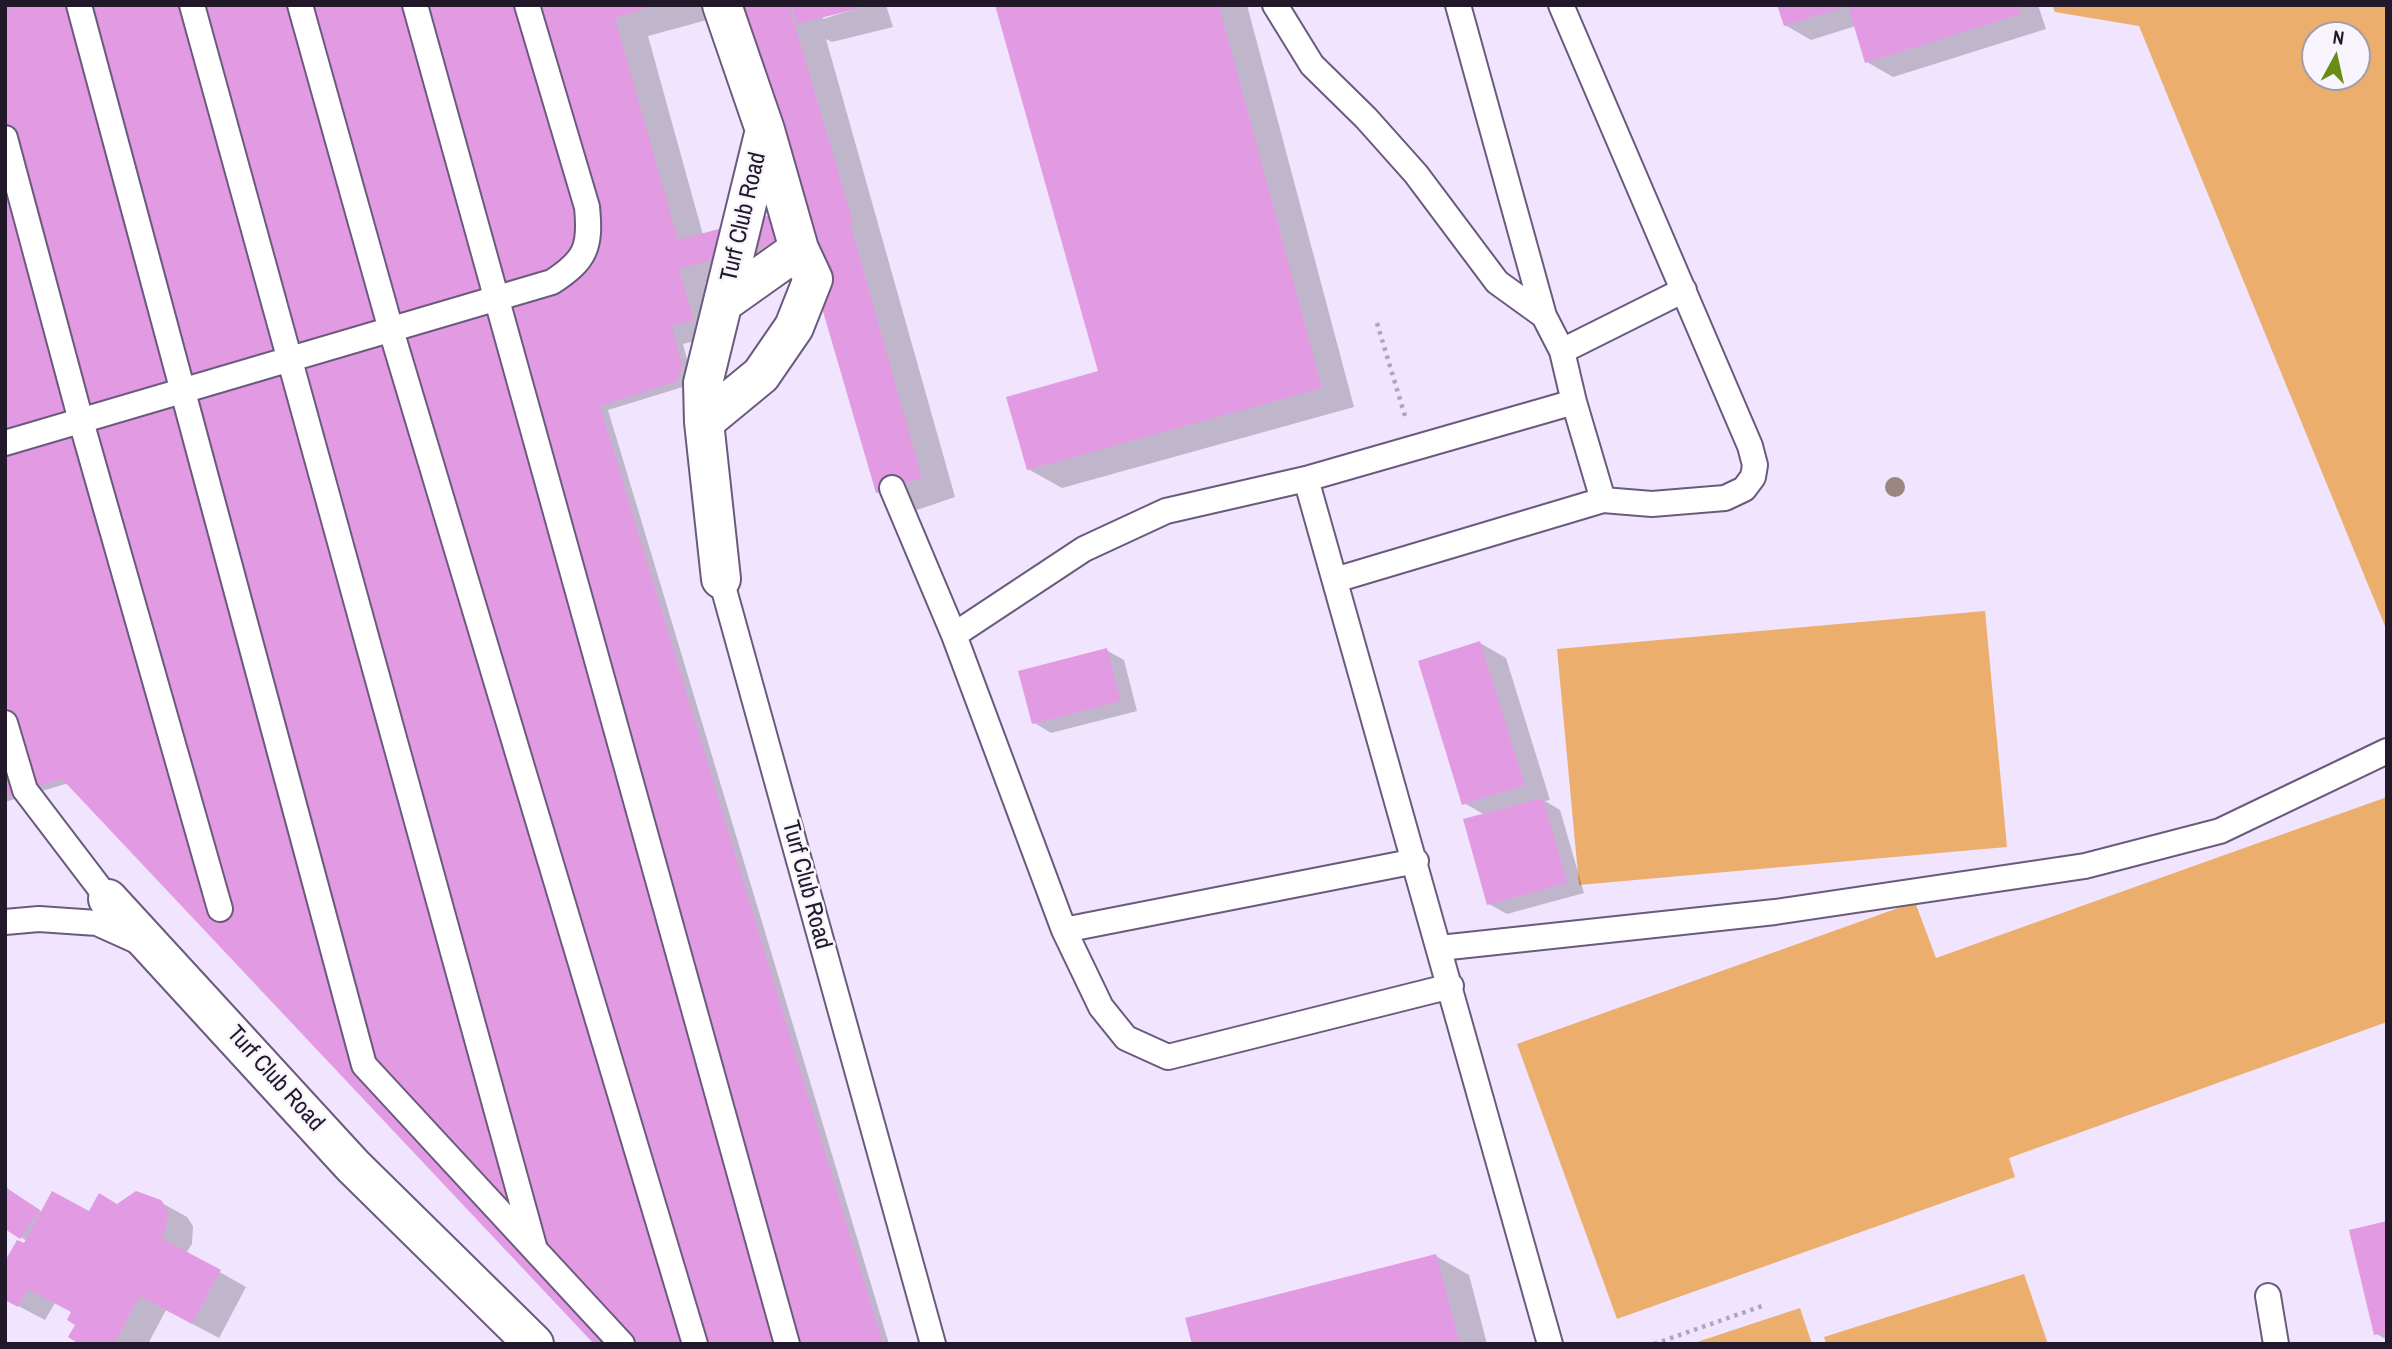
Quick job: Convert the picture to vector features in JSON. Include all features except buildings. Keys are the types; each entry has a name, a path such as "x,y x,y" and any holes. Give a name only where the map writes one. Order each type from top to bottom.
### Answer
{"street":[{"name":"Turf Club Road","path":"704,422 761,375 794,327 813,279 799,250 765,130 722,5"},
{"name":"Turf Club Road","path":"721,579 704,422 703,383 765,130"},
{"name":"Turf Club Road","path":"723,303 799,250"},
{"name":"Turf Club Road","path":"108,899 160,951 354,1166 534,1344"}],"lane":[{"path":"79,5 364,1065 622,1344"},
{"path":"192,5 536,1251"},
{"path":"300,5 391,330 695,1344"},
{"path":"415,5 787,1344"},
{"path":"5,443 552,282 572,269 583,255 590,236 587,207 527,5"},
{"path":"1275,5 1312,65 1366,118 1416,174 1497,282 1544,316"},
{"path":"1458,5 1544,316 1562,351 1603,500"},
{"path":"1335,580 1603,500 1652,504 1725,498 1744,489 1754,477 1755,465 1750,446 1561,5"},
{"path":"5,138 81,421 220,909"},
{"path":"1562,351 1684,290"},
{"path":"954,635 1084,549 1166,512 1306,479 1574,402"},
{"path":"1306,479 1416,861 1472,1073 1550,1344"},
{"path":"892,488 954,635 1064,930 1101,1007 1126,1038 1168,1056 1451,986"},
{"name":"Turf Club Road","path":"721,579 933,1344"},
{"path":"5,723 25,790 108,899"},
{"path":"1440,948 1775,912 2085,866 2220,831 2387,751"},
{"path":"1064,930 1416,861"},
{"path":"5,922 39,919 97,923 160,951"},
{"path":"2269,1296 2276,1344"}],"path":[{"path":"1377,323 1414,447"},
{"path":"1654,1344 1765,1305"}],"shaded area":[{"path":"2052,5 2387,5 2387,631 2139,26 2055,12"},
{"path":"1985,611 2007,847 1579,885 1557,649"},
{"path":"2387,797 2387,1022 2009,1158 2015,1177 1617,1319 1517,1044 1915,902 1936,958"},
{"path":"2024,1274 2048,1344 1826,1344 1824,1337"},
{"path":"1800,1308 1812,1344 1691,1344 1700,1341"}]}
